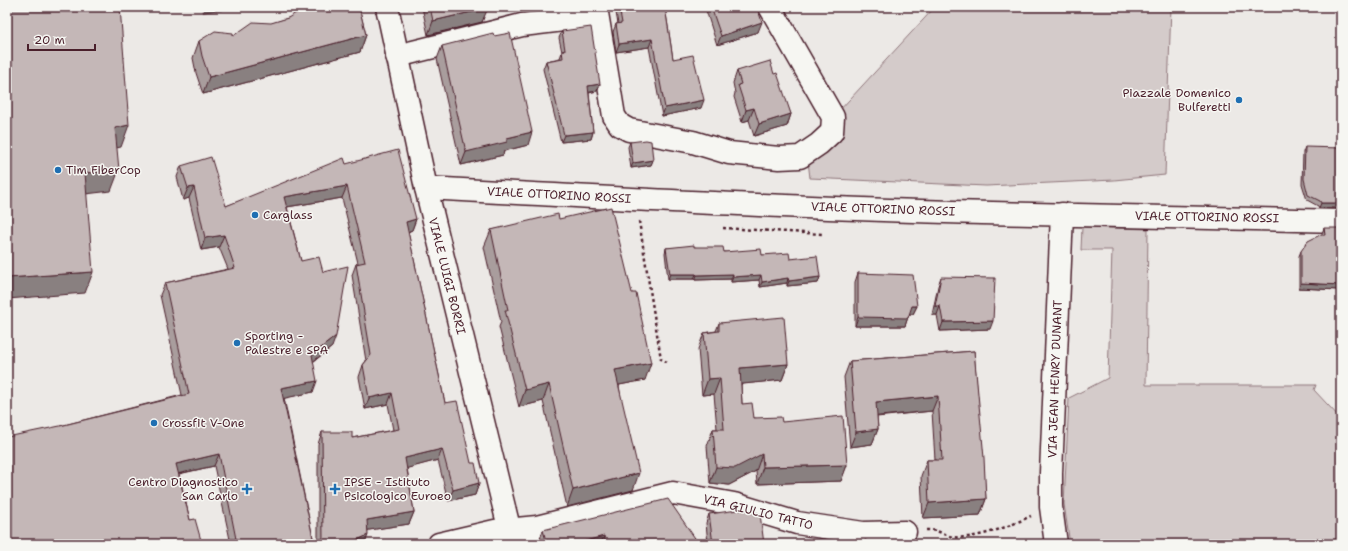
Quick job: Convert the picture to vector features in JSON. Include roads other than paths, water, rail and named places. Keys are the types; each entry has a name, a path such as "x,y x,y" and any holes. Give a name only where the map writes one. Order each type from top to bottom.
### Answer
{"street":[{"name":"VIALE LUIGI BORRI","path":"387,7 426,188 512,537"},
{"path":"397,56 522,25 597,11 614,116 620,125 629,130 693,142 729,153 779,158 800,157 819,144 832,132 833,117 770,7"},
{"name":"VIALE OTTORINO ROSSI","path":"426,188 822,207 1062,214 1289,218 1341,221"},
{"name":"VIA JEAN HENRY DUNANT","path":"1056,544 1051,507 1051,473 1062,214"},
{"name":"VIA GIULIO TATTO","path":"439,544 495,531 512,537 537,527 673,493 734,504 797,523 863,533 905,532"}],"place":[{"name":"Piazzale Domenico Bulferetti","path":"1239,100"},
{"name":"Tim FiberCop","path":"58,170"},
{"name":"Carglass","path":"255,215"},
{"name":"Sporting - Palestre e SPA","path":"237,343"},
{"name":"Crossfit V-One","path":"154,423"},
{"name":"Centro Diagnostico San Carlo","path":"247,489"},
{"name":"IPSE - Istituto Psicologico Euroeo","path":"335,489"}]}
